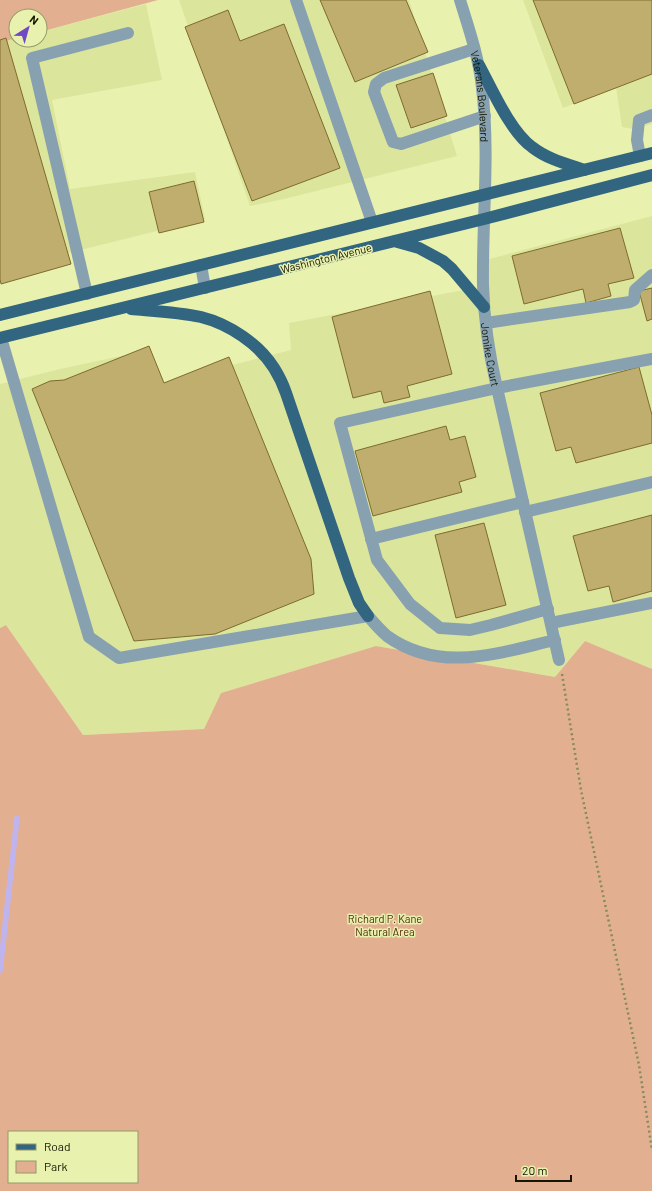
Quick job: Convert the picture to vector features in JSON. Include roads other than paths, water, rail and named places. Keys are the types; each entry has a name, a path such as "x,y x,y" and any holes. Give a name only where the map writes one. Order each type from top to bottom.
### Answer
{"main road":[{"path":"479,65 508,119 522,138 531,147 552,158 585,170"},
{"path":"0,316 652,153"},
{"name":"Washington Avenue","path":"1,338 484,219 652,175"},
{"path":"393,241 419,248 443,260 484,307"},
{"path":"120,308 171,312 202,318 232,330 247,339 266,357 274,368 286,393 349,578 359,603 368,616"}],"street":[{"path":"296,0 372,222"},
{"name":"Veterans Boulevard","path":"460,0 479,65 482,87 486,144 484,194"},
{"path":"87,294 32,58 128,33"},
{"path":"474,49 384,78 376,84 374,92 393,142 401,144 485,116"},
{"path":"640,156 637,140 639,120 652,115"},
{"name":"Jomike Court","path":"484,194 484,307 492,365 555,640"},
{"path":"201,265 205,288"},
{"path":"486,323 630,302 634,300 635,290 652,275"},
{"path":"1,338 89,637 119,658 368,616 387,635 400,644 430,655 473,658 488,656 555,640 559,660"},
{"path":"548,610 470,630 440,628 410,604 377,560 340,423 497,388 652,359"},
{"path":"371,539 652,482"},
{"path":"551,623 652,603"}],"waterway":[{"path":"0,971 17,818"}],"park label":[{"name":"Richard P. Kane Natural Area","path":"385,924"}]}
